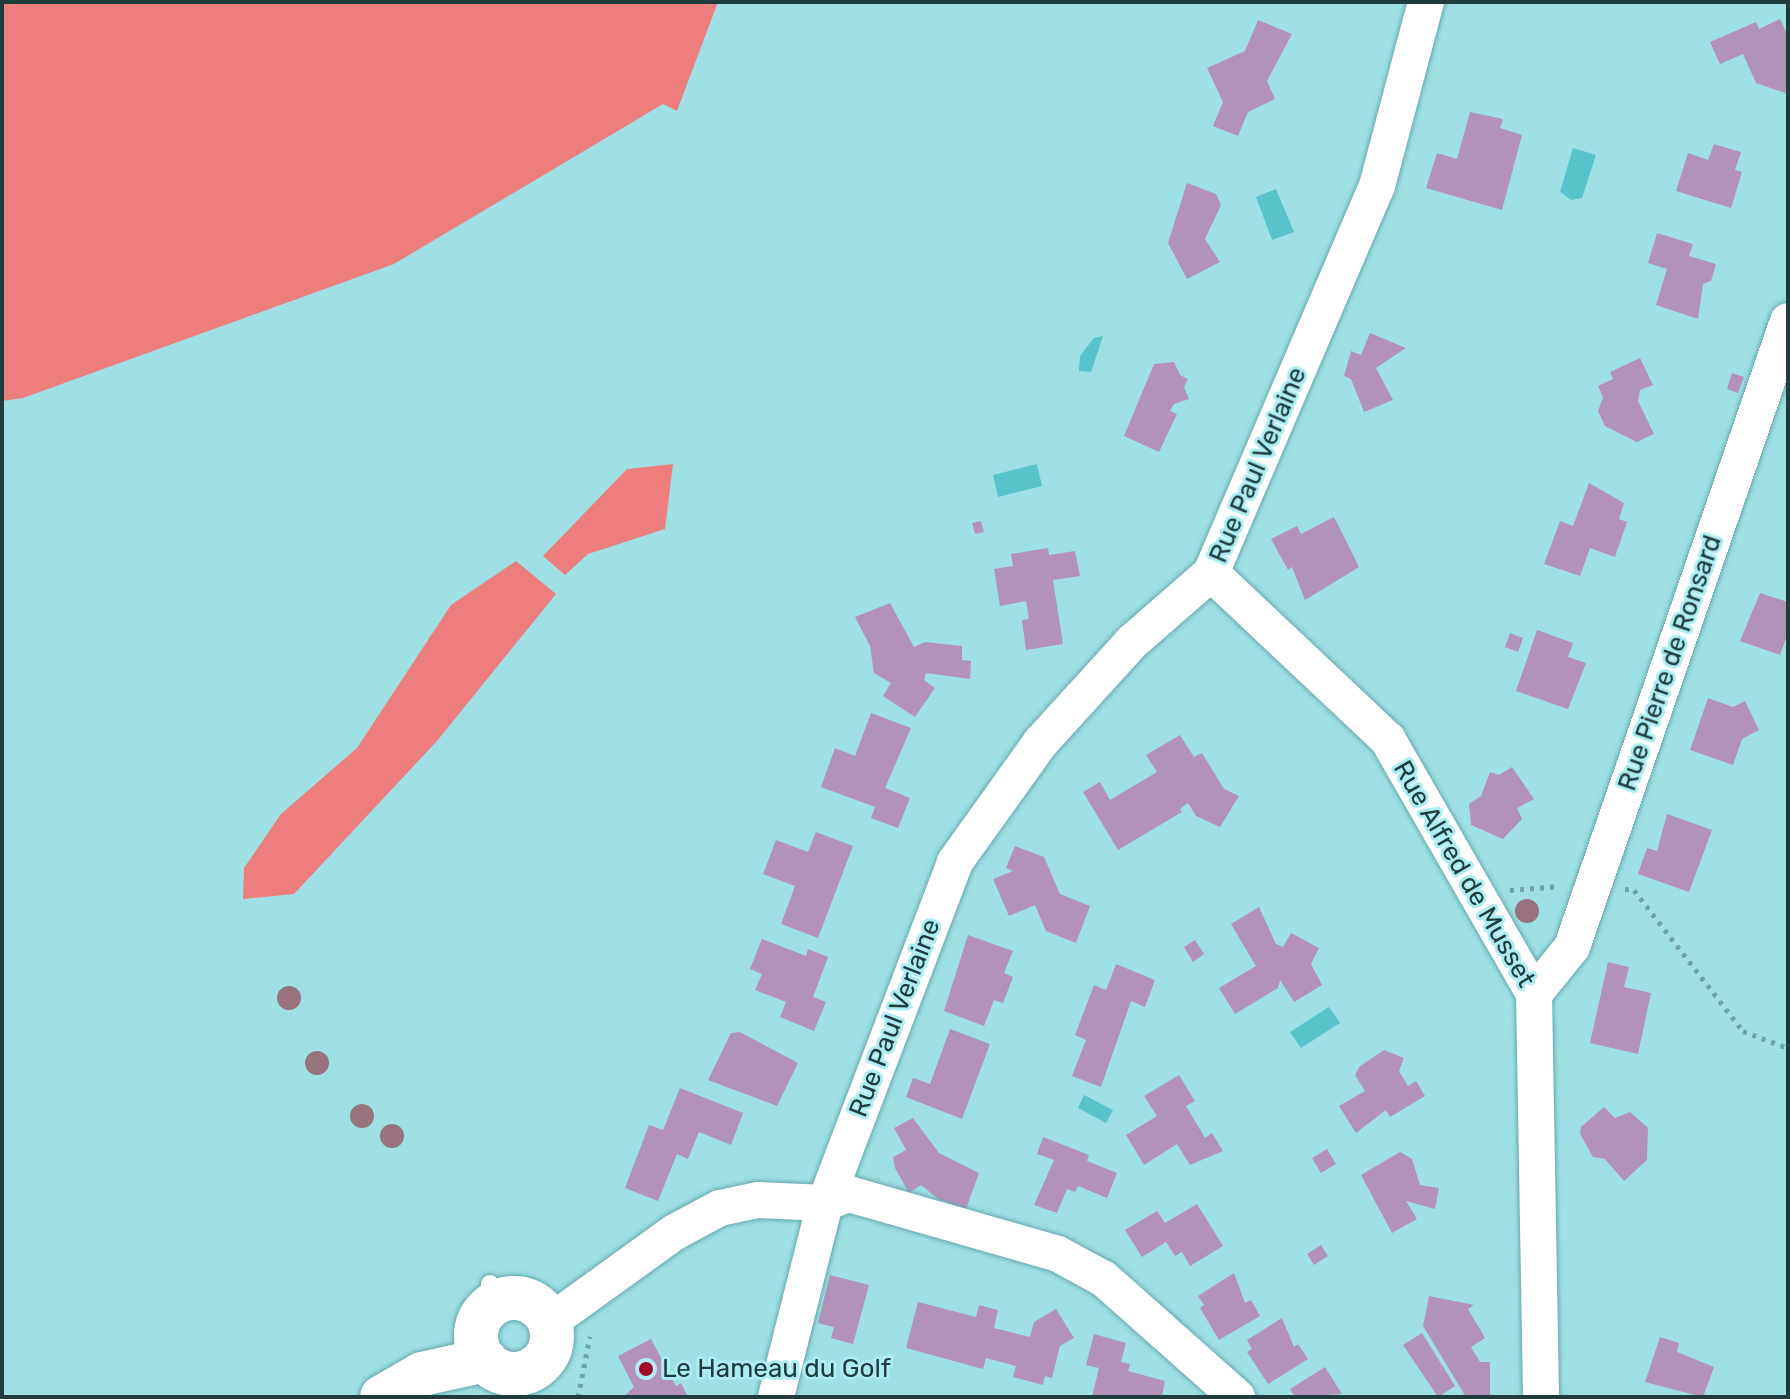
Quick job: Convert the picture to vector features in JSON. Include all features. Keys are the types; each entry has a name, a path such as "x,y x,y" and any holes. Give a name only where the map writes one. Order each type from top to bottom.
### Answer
{"street":[{"name":"Rue Paul Verlaine","path":"776,1397 825,1203 955,862 1041,742 1132,642 1211,573 1377,186 1426,2"},
{"name":"Rue Pierre de Ronsard","path":"1534,994 1572,947 1788,321"},
{"name":"Rue Alfred de Musset","path":"1211,573 1388,740 1473,894 1534,994 1541,1397"},
{"path":"382,1397 422,1374 528,1348 720,1208 758,1200 825,1203 849,1194 1058,1254 1104,1279 1237,1397"}],"path":[{"path":"1473,894 1594,883 1634,890 1743,1031 1788,1048"}],"shaded area":[{"path":"2,2 718,2 677,111 663,104 394,264 23,398 2,401"},
{"path":"673,464 665,529 588,554 565,575 543,556 627,469"},
{"path":"516,561 556,594 437,741 294,894 243,899 244,868 281,814 357,748 451,605"}],"water":[{"path":"1573,148 1596,155 1582,198 1571,200 1560,192"},
{"path":"1276,189 1294,232 1272,240 1256,197"},
{"path":"1103,336 1091,372 1079,371 1080,356 1094,338"},
{"path":"1037,464 1042,486 998,497 993,475"},
{"path":"1329,1007 1340,1023 1301,1048 1290,1032"},
{"path":"1084,1095 1113,1110 1106,1123 1078,1108"}],"building":[{"path":"1780,19 1788,36 1788,94 1756,83 1743,54 1720,64 1710,42 1756,22 1759,29"},
{"path":"1258,20 1292,34 1267,81 1275,99 1248,112 1238,136 1213,126 1223,102 1207,68 1245,51"},
{"path":"1470,112 1503,119 1500,128 1522,135 1502,210 1426,188 1437,153 1457,159"},
{"path":"1714,144 1741,152 1735,170 1742,172 1731,208 1676,191 1688,153 1708,160"},
{"path":"1187,183 1216,194 1221,205 1205,239 1220,262 1187,279 1168,243"},
{"path":"1657,233 1693,244 1689,256 1716,264 1711,281 1703,284 1698,319 1656,305 1667,269 1648,263"},
{"path":"1370,333 1406,348 1376,368 1393,400 1364,412 1351,379 1344,376 1351,351 1361,355"},
{"path":"1640,358 1653,385 1640,390 1638,401 1654,434 1637,442 1605,426 1598,411 1603,397 1598,386 1613,379 1610,372"},
{"path":"1174,362 1180,375 1188,379 1184,387 1189,399 1174,404 1170,411 1177,414 1159,452 1124,436 1154,364"},
{"path":"1732,373 1744,377 1738,393 1727,389"},
{"path":"1589,483 1624,503 1619,519 1627,522 1615,557 1590,548 1580,576 1544,564 1560,521 1573,526"},
{"path":"1334,517 1359,567 1305,600 1292,567 1288,570 1271,539 1297,526 1301,534"},
{"path":"981,521 984,532 975,534 972,523"},
{"path":"1048,548 1049,555 1075,551 1080,576 1053,580 1063,644 1026,650 1022,620 1029,619 1026,601 1000,606 994,569 1013,566 1011,554"},
{"path":"1760,593 1788,602 1788,633 1780,655 1740,641"},
{"path":"890,603 914,647 925,642 962,646 962,660 971,661 970,679 926,673 924,680 935,688 915,717 883,696 891,683 874,673 870,646 855,617"},
{"path":"1537,630 1573,643 1568,657 1586,663 1568,709 1516,691"},
{"path":"1510,633 1523,638 1518,652 1505,647"},
{"path":"1708,698 1733,707 1745,701 1759,730 1742,739 1733,765 1690,750"},
{"path":"871,713 911,728 885,788 910,798 898,828 871,818 875,807 821,787 835,748 855,756"},
{"path":"1180,735 1194,757 1202,753 1224,789 1239,796 1220,827 1196,816 1188,803 1180,809 1182,812 1118,850 1083,792 1100,782 1110,800 1157,772 1146,755"},
{"path":"1512,767 1534,799 1517,808 1522,819 1503,839 1471,825 1469,804 1481,796 1490,772 1499,775"},
{"path":"1667,814 1712,830 1689,892 1638,874 1647,848 1657,851"},
{"path":"816,832 853,846 818,938 781,924 795,886 763,874 776,840 808,852"},
{"path":"1015,846 1044,857 1060,894 1090,906 1076,943 1046,931 1035,905 1009,916 993,879 1013,871 1006,868"},
{"path":"1259,907 1276,944 1283,947 1291,933 1319,948 1311,964 1322,985 1294,1002 1280,980 1278,988 1235,1014 1219,988 1256,966 1231,924"},
{"path":"968,935 1013,951 1004,973 1013,977 1003,1003 994,1000 984,1026 944,1011"},
{"path":"762,939 806,956 808,949 828,957 813,997 826,1002 814,1031 780,1017 786,1002 755,990 762,974 750,969"},
{"path":"1195,940 1204,954 1193,962 1184,947"},
{"path":"1608,962 1629,967 1624,987 1651,993 1638,1054 1590,1043"},
{"path":"1116,964 1155,980 1145,1007 1131,1001 1101,1087 1072,1076 1086,1040 1075,1035 1094,985 1106,990"},
{"path":"950,1029 990,1044 962,1119 906,1097 913,1078 930,1084"},
{"path":"740,1032 798,1063 777,1106 708,1080 731,1033"},
{"path":"1384,1050 1404,1058 1399,1071 1408,1086 1416,1081 1425,1096 1390,1117 1386,1110 1356,1133 1339,1106 1365,1091 1355,1075 1359,1067"},
{"path":"1179,1075 1195,1101 1186,1106 1205,1138 1212,1133 1223,1151 1190,1165 1177,1144 1144,1165 1126,1135 1157,1116 1144,1096"},
{"path":"680,1088 743,1113 731,1145 699,1132 688,1159 677,1154 658,1201 625,1188 649,1125 663,1130"},
{"path":"1604,1107 1615,1118 1630,1112 1648,1128 1647,1160 1624,1181 1605,1159 1593,1157 1580,1134 1581,1127"},
{"path":"913,1118 939,1153 979,1173 966,1209 938,1199 921,1185 909,1193 895,1168 893,1157 906,1150 894,1128"},
{"path":"1043,1137 1089,1155 1087,1161 1117,1173 1107,1198 1078,1186 1075,1192 1067,1189 1057,1213 1034,1205 1054,1160 1037,1154"},
{"path":"1327,1149 1336,1164 1321,1173 1312,1158"},
{"path":"1400,1152 1412,1159 1420,1185 1439,1188 1435,1209 1406,1201 1417,1219 1392,1233 1361,1175"},
{"path":"1197,1204 1223,1246 1190,1266 1182,1252 1175,1256 1166,1242 1142,1257 1125,1230 1157,1211 1165,1223"},
{"path":"1321,1245 1328,1256 1314,1265 1307,1254"},
{"path":"1234,1273 1245,1303 1251,1300 1260,1316 1219,1340 1200,1308 1204,1305 1198,1296"},
{"path":"830,1275 869,1285 853,1344 831,1338 834,1327 818,1323"},
{"path":"1429,1296 1474,1305 1468,1309 1485,1338 1471,1347 1480,1362 1490,1362 1490,1397 1466,1397 1423,1326"},
{"path":"918,1302 976,1317 979,1305 998,1310 994,1328 1030,1337 1034,1322 1056,1309 1074,1338 1060,1346 1052,1378 1045,1376 1043,1385 1013,1377 1016,1366 986,1358 983,1369 906,1348"},
{"path":"1282,1318 1294,1347 1298,1344 1308,1359 1268,1384 1247,1352 1252,1349 1247,1340"},
{"path":"1422,1333 1455,1386 1438,1397 1403,1345"},
{"path":"1094,1334 1126,1343 1121,1362 1130,1364 1128,1371 1165,1381 1162,1397 1092,1397 1099,1368 1086,1365"},
{"path":"1660,1337 1679,1343 1677,1352 1714,1367 1703,1397 1645,1382"},
{"name":"Le Hameau du Golf","path":"651,1339 676,1386 681,1383 688,1397 623,1397 634,1387 618,1356"},
{"path":"1325,1367 1342,1394 1295,1397 1290,1389"}],"place":[{"name":"Le Hameau du Golf","path":"646,1369"}]}
